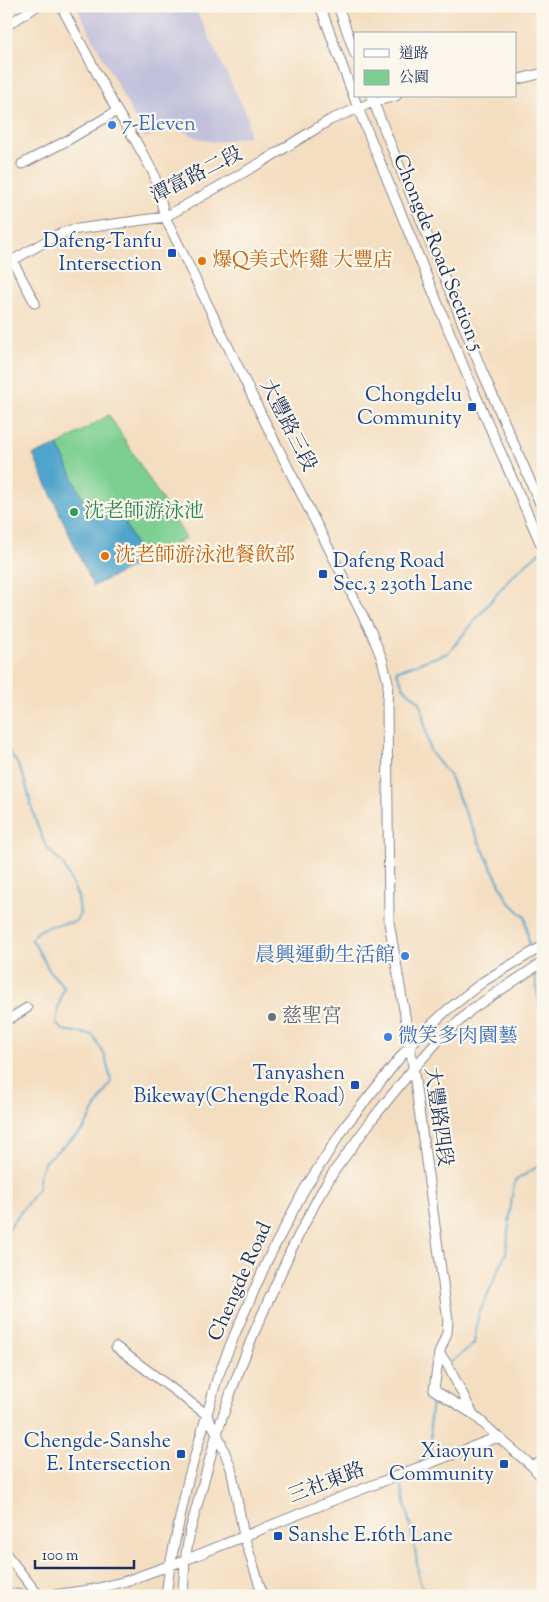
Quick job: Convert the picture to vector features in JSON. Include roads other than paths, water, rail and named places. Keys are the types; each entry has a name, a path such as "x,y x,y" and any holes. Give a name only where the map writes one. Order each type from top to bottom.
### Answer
{"street":[{"path":"6,26 37,6"},
{"name":"大豐路三段","path":"61,6 117,111 136,140 154,174 165,217 261,414 372,634 382,659 388,682 388,886"},
{"name":"Chongde Road Section 5","path":"320,6 354,97"},
{"path":"338,6 354,51"},
{"path":"516,80 543,73"},
{"name":"Chongde Road Section 5","path":"354,98 467,375 542,547"},
{"name":"Chongde Road Section 5","path":"372,99 482,371 542,508"},
{"name":"潭富路二段","path":"9,262 56,235 71,230 165,217 268,159 330,120 358,108 372,99"},
{"path":"22,164 117,111"},
{"path":"9,262 35,303"},
{"name":"大豐路四段","path":"388,886 390,922 410,1044 448,1320 447,1333 439,1353 434,1390 473,1414 532,1466 543,1479"},
{"name":"Chengde Road","path":"166,1596 170,1565 188,1480 217,1379 268,1259 304,1190 346,1125 410,1044 446,1011 484,982 535,951"},
{"name":"Chengde Road","path":"183,1596 185,1560 190,1531 217,1433 253,1335 291,1250 320,1194 374,1116 437,1042 472,1009 536,966"},
{"path":"6,1021 27,1008"},
{"path":"116,1347 206,1414 212,1423 231,1468 244,1536 263,1596"},
{"name":"大豐路四段","path":"439,1353 447,1364 473,1414"},
{"name":"三社東路","path":"47,1596 103,1587 126,1581 185,1560 498,1437"},
{"path":"532,1466 543,1461"},
{"path":"6,1554 39,1596"},
{"path":"6,1593 31,1596"}],"water":[{"name":"沈老師游泳池","path":"58,445 91,518 117,506 143,562 93,586 33,455"}],"waterway":[{"path":"530,950 525,917 508,901 467,817 449,775 430,751 420,702 404,688 396,671 448,653 510,578 541,551"},
{"path":"6,730 8,733 6,741"},
{"path":"6,748 16,761 24,778 35,819 46,847 63,864 78,897 80,914 75,922 40,930 31,938 51,973 64,987 56,1024 63,1030 93,1035 105,1056 111,1081 83,1130 45,1161 40,1172 38,1189 6,1234"},
{"path":"534,972 543,1024"},
{"path":"450,1363 474,1344 478,1316 506,1253 515,1181 543,1163"},
{"path":"419,1464 432,1449 430,1417 433,1394"},
{"path":"409,1475 401,1484 415,1548 419,1580 428,1596"}],"place":[{"name":"7-Eleven","path":"112,125"},
{"name":"Dafeng-Tanfu Intersection","path":"172,253"},
{"name":"爆Q美式炸雞 大豐店","path":"202,261"},
{"name":"Chongdelu Community","path":"472,407"},
{"name":"沈老師游泳池","path":"74,512"},
{"name":"沈老師游泳池餐飲部","path":"105,556"},
{"name":"Dafeng Road Sec.3 230th Lane","path":"323,574"},
{"name":"晨興運動生活館","path":"405,956"},
{"name":"慈聖宮","path":"272,1017"},
{"name":"微笑多肉園藝","path":"388,1037"},
{"name":"Tanyashen Bikeway(Chengde Road)","path":"355,1085"},
{"name":"Chengde-Sanshe E. Intersection","path":"181,1454"},
{"name":"Xiaoyun Community","path":"504,1464"},
{"name":"Sanshe E.16th Lane","path":"278,1536"}]}
